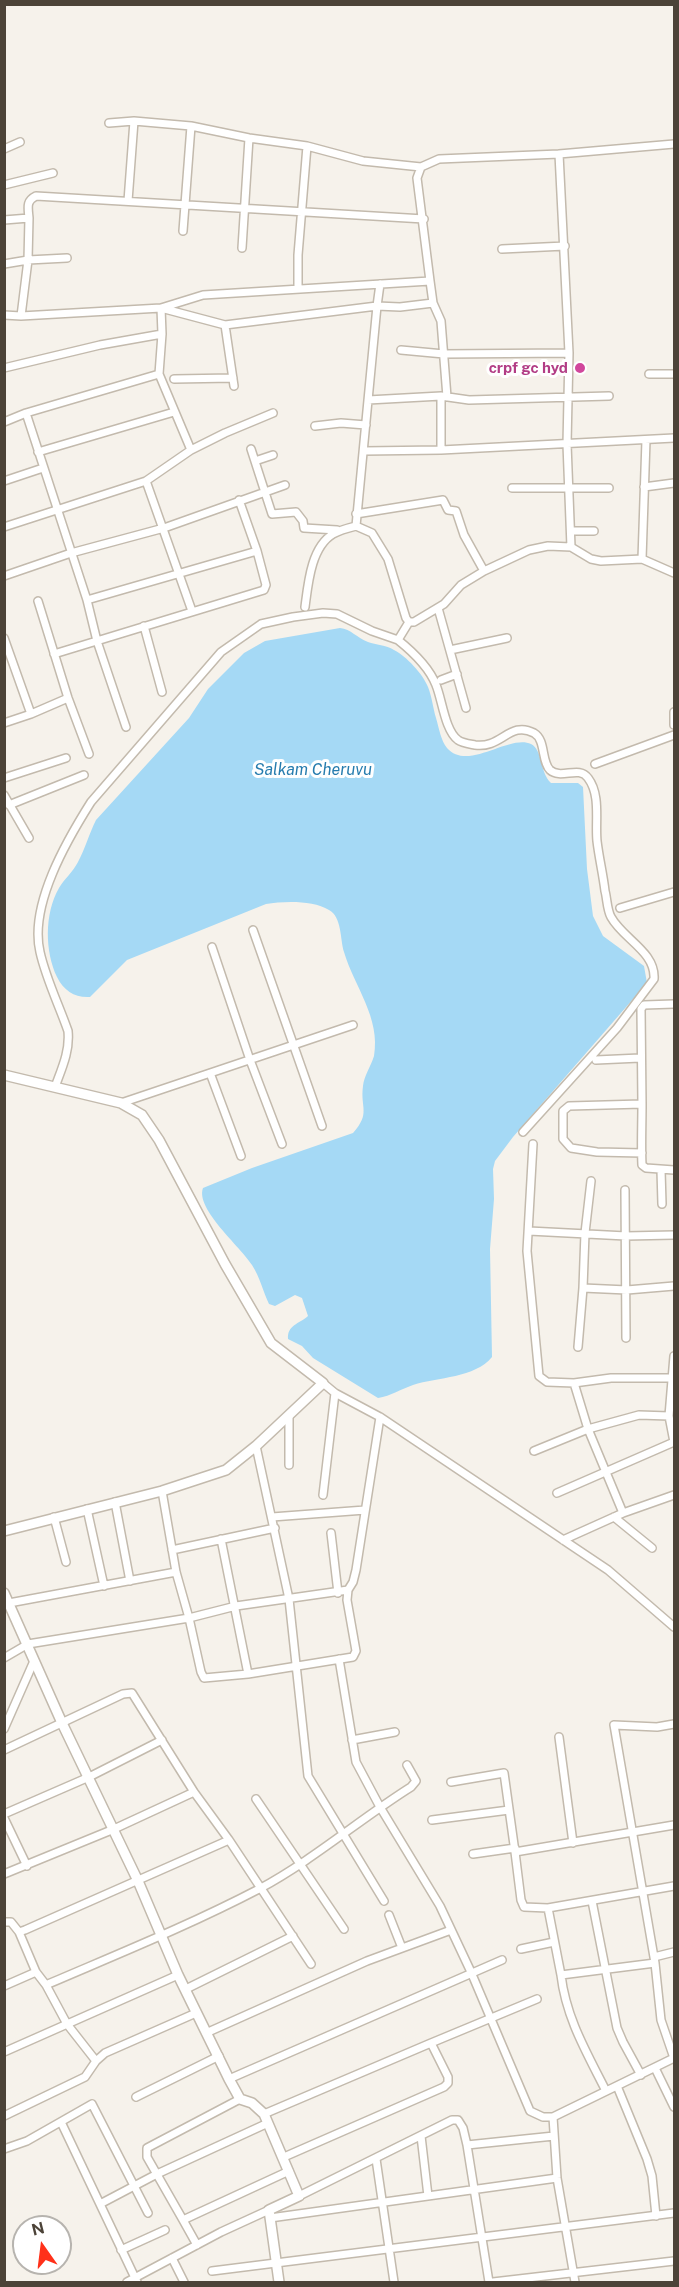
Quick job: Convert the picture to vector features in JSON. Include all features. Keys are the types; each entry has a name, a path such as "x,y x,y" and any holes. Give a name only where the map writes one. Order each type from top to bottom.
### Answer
{"street":[{"path":"109,123 134,121 191,126 249,138 307,146 363,161 421,167 439,159 559,154 675,144"},
{"path":"128,201 134,121"},
{"path":"183,231 191,126"},
{"path":"242,248 249,138"},
{"path":"4,149 20,142"},
{"path":"298,288 298,255 307,146"},
{"path":"559,154 569,353 567,444 571,547"},
{"path":"421,167 417,178 433,303 441,321 444,354 441,450"},
{"path":"4,185 53,173"},
{"path":"21,316 28,260 27,205 30,199 36,196 424,219"},
{"path":"4,220 29,218"},
{"path":"502,249 565,246"},
{"path":"4,264 67,258"},
{"path":"4,315 161,308 203,295 430,281"},
{"path":"356,526 372,343 380,284"},
{"path":"161,308 225,325 377,306 400,307 433,303"},
{"path":"161,308 159,374 191,450"},
{"path":"225,325 234,386"},
{"path":"4,368 100,345 162,334"},
{"path":"401,350 444,354 569,353"},
{"path":"4,422 159,374"},
{"path":"649,374 675,374"},
{"path":"174,379 233,378"},
{"path":"368,400 609,396"},
{"path":"38,452 174,412"},
{"path":"4,527 57,512 146,481 191,450 273,413"},
{"path":"26,414 126,727"},
{"path":"315,426 341,423 366,425"},
{"path":"364,451 441,450 675,438"},
{"path":"642,560 646,440"},
{"path":"251,449 272,514 296,512 303,521 304,528 342,530"},
{"path":"255,461 273,455"},
{"path":"4,481 43,468"},
{"path":"146,481 192,611"},
{"path":"644,487 675,483"},
{"path":"4,576 71,553 164,528 285,485"},
{"path":"512,488 609,488"},
{"path":"54,654 266,589 257,550 239,500"},
{"path":"356,514 443,500 448,510 456,511 464,535 484,571"},
{"path":"305,607 308,582 320,549 326,540 342,530 356,526 372,533 388,559 409,622"},
{"path":"571,531 594,531"},
{"path":"409,622 414,622 438,608 467,580 539,546 571,547 591,559 601,561 642,560 675,573"},
{"path":"87,600 257,550"},
{"path":"38,601 68,698 89,754"},
{"path":"438,608 466,708"},
{"path":"56,1087 68,1054 69,1041 68,1031 40,951 41,915 49,883 77,824 91,802 221,652 261,624 293,616 337,614 372,631 398,640 412,651 436,684 450,730 459,740 484,746 500,741 509,732 518,730 532,732 538,737 548,767 552,771 565,774 575,772 584,774 588,778 596,799 597,840 611,917 644,953 654,969 654,979 617,1028 523,1132"},
{"path":"398,640 409,622"},
{"path":"144,626 162,692"},
{"path":"4,638 31,714"},
{"path":"450,650 507,638"},
{"path":"441,680 457,674"},
{"path":"4,723 68,698"},
{"path":"674,726 675,712"},
{"path":"595,764 675,735"},
{"path":"4,778 66,758"},
{"path":"9,805 84,775"},
{"path":"4,795 29,838"},
{"path":"620,908 675,892"},
{"path":"253,930 322,1126"},
{"path":"212,946 250,1060 282,1144"},
{"path":"675,1004 644,1005 641,1008 640,1058 642,1165 661,1170 675,1170"},
{"path":"121,1103 353,1025"},
{"path":"596,1060 640,1058"},
{"path":"210,1073 241,1156"},
{"path":"4,1075 121,1103 142,1115 271,1343 335,1393 380,1417 608,1570 675,1627"},
{"path":"642,1104 569,1106 563,1111 562,1118 563,1139 577,1151 642,1153"},
{"path":"533,1144 527,1251 539,1376 547,1382 574,1383 612,1378 673,1378"},
{"path":"661,1170 662,1204"},
{"path":"578,1347 585,1233 591,1181"},
{"path":"625,1190 626,1338"},
{"path":"529,1231 627,1236 675,1235"},
{"path":"583,1288 627,1290 675,1286"},
{"path":"557,1493 674,1442 669,1416 675,1356"},
{"path":"4,1531 162,1491 226,1470 256,1446 323,1383"},
{"path":"574,1383 588,1430 623,1513"},
{"path":"323,1494 335,1393"},
{"path":"534,1451 588,1430 639,1415 669,1416"},
{"path":"289,1416 289,1465"},
{"path":"162,1491 176,1572 204,1678 248,1674 352,1657 356,1653 347,1600 348,1590 353,1582 380,1417"},
{"path":"256,1446 289,1599 308,1776 384,1901"},
{"path":"563,1540 623,1513 675,1495"},
{"path":"115,1502 130,1581"},
{"path":"87,1509 104,1586"},
{"path":"272,1517 364,1510"},
{"path":"54,1517 66,1562"},
{"path":"614,1517 652,1548"},
{"path":"172,1550 274,1528"},
{"path":"331,1533 338,1593"},
{"path":"221,1539 248,1674"},
{"path":"9,1603 176,1572"},
{"path":"4,1658 28,1644 189,1618 236,1606 348,1590"},
{"path":"4,1593 62,1723 138,1881 196,2013 240,2099 252,2103 266,2119 299,2196"},
{"path":"339,1659 356,1762 380,1807 440,1906 471,1972 530,2111 543,2117 553,2117 674,2058 661,2020 654,1960 614,1725 657,1727 675,1724"},
{"path":"4,1729 34,1661"},
{"path":"4,1750 132,1693 194,1792 229,1840 311,1964"},
{"path":"352,1740 395,1732"},
{"path":"559,1737 573,1843"},
{"path":"27,1866 4,1816 162,1740"},
{"path":"46,1985 162,1935 260,1888 301,1863 415,1784 416,1778 407,1765"},
{"path":"450,1782 504,1773 521,1900 524,1907 548,1908 675,1886"},
{"path":"4,1874 114,1829 194,1792"},
{"path":"256,1799 344,1929"},
{"path":"432,1820 509,1810"},
{"path":"473,1854 573,1843 675,1826"},
{"path":"19,1932 229,1840"},
{"path":"592,1901 617,2028 641,2075"},
{"path":"548,1908 566,2007 606,2091"},
{"path":"389,1915 402,1948"},
{"path":"6,1918 19,1932 36,1972 46,1985 67,2024 96,2061"},
{"path":"206,2033 334,1975 451,1930"},
{"path":"186,1989 292,1936"},
{"path":"521,1948 554,1942"},
{"path":"561,1976 654,1960 675,1952"},
{"path":"229,2079 502,1960"},
{"path":"4,1986 36,1972"},
{"path":"4,2052 178,1975"},
{"path":"100,2204 266,2119 399,2055 537,2000"},
{"path":"4,2116 85,2077 105,2053 196,2013"},
{"path":"284,2157 444,2087 448,2083 448,2077 431,2043"},
{"path":"136,2097 219,2056"},
{"path":"655,2068 675,2107"},
{"path":"617,2086 647,2159 652,2176 656,2216"},
{"path":"197,2245 147,2157 147,2148 240,2099"},
{"path":"4,2149 27,2141 92,2104 148,2213"},
{"path":"553,2117 557,2178 575,2283"},
{"path":"127,2283 136,2281 197,2245 270,2214 299,2196 452,2120 458,2120 464,2128 480,2237 491,2283 675,2261"},
{"path":"61,2122 136,2281"},
{"path":"421,2136 428,2196"},
{"path":"467,2145 554,2136"},
{"path":"376,2159 394,2283"},
{"path":"183,2220 289,2171"},
{"path":"270,2214 382,2203 557,2178"},
{"path":"212,2271 675,2213"},
{"path":"270,2214 279,2283"},
{"path":"121,2250 165,2230"},
{"path":"172,2258 184,2283"}],"water":[{"name":"Salkam Cheruvu","path":"340,628 368,642 391,648 414,666 428,687 443,742 456,754 477,755 512,744 522,742 531,744 538,751 544,773 551,783 578,783 583,787 587,869 593,916 603,936 644,966 647,983 513,1137 495,1161 490,1249 492,1357 485,1364 466,1373 423,1382 378,1398 313,1358 302,1346 288,1339 289,1331 308,1316 302,1298 295,1295 275,1306 269,1304 252,1265 220,1228 202,1197 203,1188 252,1168 353,1133 362,1120 364,1082 374,1056 374,1028 348,965 338,923 333,913 315,904 290,902 266,904 127,960 90,997 70,993 63,986 53,967 48,945 49,921 54,898 78,862 96,820 189,718 208,689 244,653 265,641"}],"place":[{"name":"crpf gc hyd","path":"580,368"}]}
